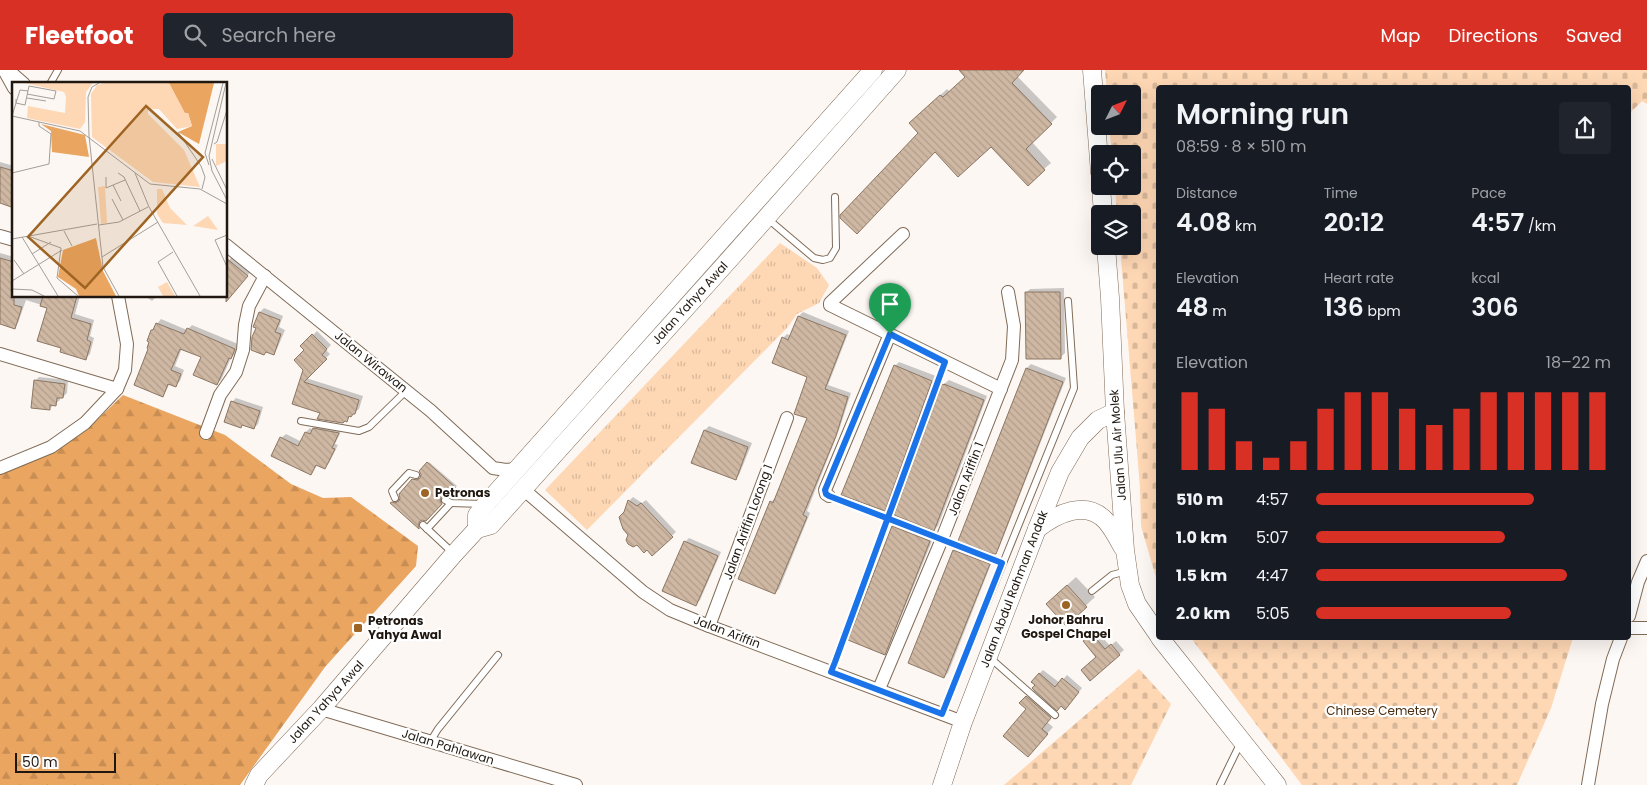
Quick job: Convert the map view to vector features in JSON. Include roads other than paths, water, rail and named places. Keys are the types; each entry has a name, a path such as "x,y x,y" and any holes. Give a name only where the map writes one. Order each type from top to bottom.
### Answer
{"main road":[{"name":"Jalan Yahya Awal","path":"477,529 477,515 489,500 872,70"},
{"name":"Jalan Yahya Awal","path":"254,785 259,775 321,709 454,554 477,529 491,525 897,70"},
{"path":"1092,70 1098,145"},
{"name":"Jalan Ulu Air Molek","path":"1107,255 1125,550 1130,584 1137,604 1156,632"},
{"name":"Jalan Abdul Rahman Andak","path":"942,785 963,722 1060,472 1076,443 1098,420 1115,412"},
{"path":"1037,529 1051,518 1065,512 1078,509 1096,513 1106,522 1125,550"},
{"name":"Jalan Ulu Air Molek","path":"1161,640 1242,741 1271,782"}],"street":[{"path":"4,70 12,84"},
{"path":"8,70 22,82"},
{"path":"903,234 830,303 832,307 1001,389"},
{"name":"Jalan Wirawan","path":"228,246 432,411 493,468"},
{"path":"206,433 220,395 236,372 243,350 249,306 265,276"},
{"name":"Jalan Ariffin 1","path":"879,689 942,540 1012,360 1014,326 1008,292"},
{"path":"0,468 51,447 86,424 117,390 125,370 127,344 118,298"},
{"path":"829,496 825,490 890,334"},
{"path":"0,354 117,390"},
{"name":"Jalan Ariffin Lorong 1","path":"709,626 787,418"},
{"path":"489,500 495,480 493,468 517,469"},
{"name":"Jalan Ariffin","path":"523,489 643,592 670,610 963,722"},
{"path":"1631,608 1638,582 1647,561"},
{"path":"1631,628 1647,628"},
{"path":"1588,785 1602,704 1613,659 1621,640"},
{"name":"Jalan Pahlawan","path":"321,709 576,785"}],"lane":[{"path":"51,82 58,70"},
{"path":"766,217 814,258 823,260 830,258 836,248 834,198"},
{"path":"942,714 1074,388 1068,301"},
{"path":"831,672 945,362"},
{"path":"301,421 359,431 369,427 406,391"},
{"path":"395,498 392,490 409,473 416,475"},
{"path":"829,496 1002,563"},
{"path":"454,554 425,527 448,502 489,500"},
{"path":"1092,591 1112,574 1128,571"},
{"path":"430,742 438,729 498,655"},
{"path":"988,656 1055,716"},
{"path":"1220,785 1242,741"}],"place":[{"name":"Petronas","path":"425,493"},
{"name":"Johor Bahru Gospel Chapel","path":"1066,605"},
{"name":"Petronas Yahya Awal","path":"358,628"}],"park label":[{"name":"Chinese Cemetery","path":"1382,711"}]}
